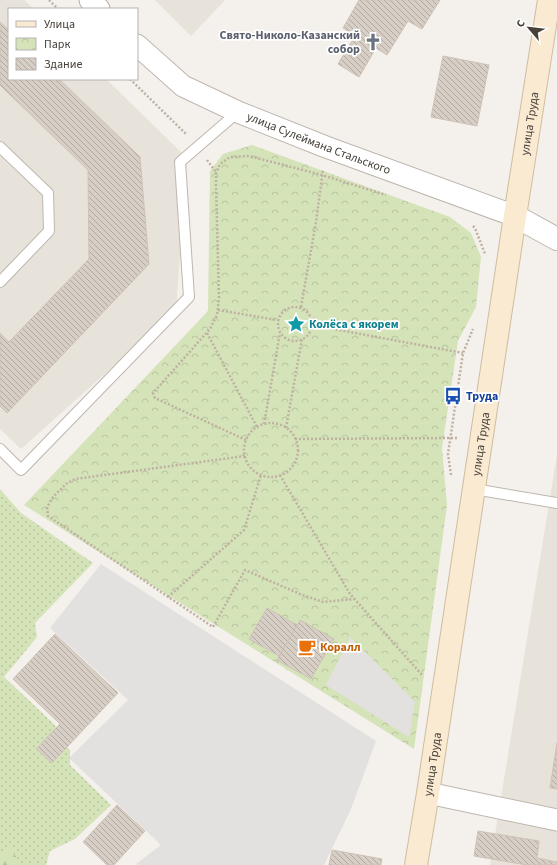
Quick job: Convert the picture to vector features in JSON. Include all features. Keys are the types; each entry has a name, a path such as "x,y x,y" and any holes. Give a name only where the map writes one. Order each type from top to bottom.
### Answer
{"main road":[{"name":"улица Труда","path":"416,865 549,0"}],"street":[{"path":"90,0 98,8"},
{"name":"улица Сулеймана Стальского","path":"138,46 183,86 238,112 326,148 515,216"},
{"path":"515,216 557,239"},
{"path":"428,793 557,820"}],"lane":[{"path":"0,449 21,470 189,297 180,162 238,112"},
{"path":"0,147 48,193 49,231 0,282"},
{"path":"474,489 557,503"}],"path":[{"path":"49,0 57,8"},
{"path":"131,80 190,138 216,173"},
{"path":"301,307 316,222 326,148"},
{"path":"246,440 155,398 153,393 207,333 217,315 219,298 216,173 220,164 230,157 249,156 322,175 390,196"},
{"path":"470,224 475,228 485,254"},
{"path":"293,306 301,307 311,316 312,325 309,334 305,338 299,341 293,341 282,336 277,326 278,320 279,315 287,308 293,306"},
{"path":"218,310 278,320"},
{"path":"312,325 463,353"},
{"path":"452,477 448,454 450,438 463,353 474,328"},
{"path":"207,333 257,427"},
{"path":"264,424 280,333"},
{"path":"286,428 302,339"},
{"path":"270,423 278,424 286,428 293,435 297,452 295,461 290,469 283,474 274,477 261,475 256,473 246,460 244,443 248,435 257,427 270,423"},
{"path":"295,439 482,438"},
{"path":"245,456 75,479 66,484 53,497 47,507 48,516 212,627 245,570 300,594 323,602 354,599"},
{"path":"168,597 244,530 261,475"},
{"path":"280,475 354,599 442,698"}],"shaded area":[{"path":"0,0 24,0 33,8 8,8 8,80 107,80 187,158 176,310 21,449 0,429"},
{"path":"155,0 225,0 191,36"},
{"path":"557,455 557,865 490,865"},
{"path":"101,564 376,741 351,809 324,865 136,864 161,845 69,758 128,700 50,628"},
{"path":"350,637 415,702 409,737 326,685"}],"green space":[{"path":"252,145 450,217 471,233 481,257 476,307 458,341 442,448 447,505 414,749 24,505 208,311 210,171 223,154"},
{"path":"0,489 21,513 93,563 35,623 37,637 4,677 54,724 70,751 70,765 111,805 75,839 50,851 46,865 0,865"},
{"path":"9,847 22,865 0,865 0,855"}],"building":[{"name":"Свято-Николо-Казанский собор","path":"359,0 440,0 422,29 408,21 387,55 376,48 359,77 338,64 355,36 343,28"},
{"path":"0,22 8,29 8,80 60,80 140,157 149,264 7,413 0,406 0,333 9,342 89,259 88,170 0,85"},
{"path":"443,56 489,65 477,126 431,117"},
{"path":"267,608 297,625 279,656 249,639"},
{"name":"Коралл","path":"300,620 334,639 311,679 277,660"},
{"path":"55,634 118,693 52,763 36,749 60,724 13,679"},
{"path":"557,743 557,789 550,788"},
{"path":"117,805 145,831 114,865 107,865 83,842"},
{"path":"478,831 539,841 537,858 557,862 557,865 527,865 474,856"},
{"path":"332,850 382,859 381,865 329,865"}],"place":[{"name":"Свято-Николо-Казанский собор","path":"373,42"},
{"name":"Колёса с якорем","path":"296,324"},
{"name":"Труда","path":"453,396"},
{"name":"Коралл","path":"307,647"}]}
